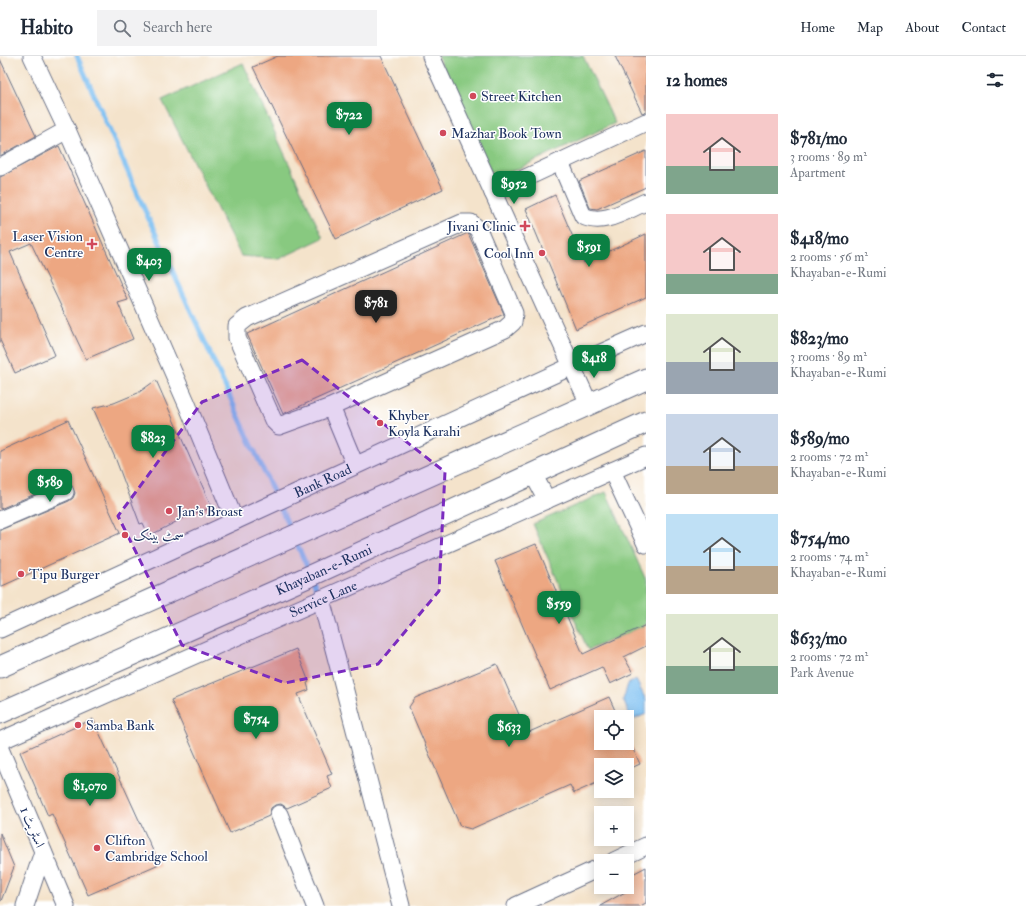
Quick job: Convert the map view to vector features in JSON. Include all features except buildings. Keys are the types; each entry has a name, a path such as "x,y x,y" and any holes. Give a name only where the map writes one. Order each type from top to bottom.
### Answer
{"main road":[{"path":"1,664 646,379"},
{"name":"Khayaban-e-Rumi","path":"0,713 646,422"}],"street":[{"path":"32,56 67,130 187,404 235,521"},
{"path":"431,56 589,404"},
{"path":"493,193 646,122"},
{"path":"0,167 67,130"},
{"path":"560,162 583,216 593,221 605,220 646,202"},
{"path":"462,223 471,223 478,229 514,313 513,322 505,329 331,407 279,426 273,420 266,406 237,338 237,326 247,318 462,223"},
{"name":"Bank Road","path":"0,629 355,465 646,333"},
{"path":"331,407 355,465"},
{"name":"Service Lane","path":"0,741 646,456"},
{"path":"612,471 646,544"},
{"path":"533,474 547,500"},
{"path":"0,520 65,492"},
{"path":"321,599 401,906"},
{"name":"اسٹریٹ 1","path":"0,749 66,906"},
{"path":"279,814 315,906"},
{"path":"629,854 646,846"},
{"path":"25,906 43,852"},
{"path":"516,906 594,870"}],"highlighted area":[{"path":"302,360 445,472 439,591 378,664 285,683 182,645 118,516 202,402"}],"green space":[{"path":"438,56 583,56 615,123 494,180"},
{"path":"243,63 323,238 279,259 241,256 162,100"},
{"path":"606,492 646,580 646,625 588,650 533,524"}],"water":[{"path":"636,680 646,700 646,714 634,719 634,710 628,710 623,700 628,684"}],"waterway":[{"path":"77,56 142,204 292,533"},
{"path":"295,540 309,571"},
{"path":"313,580 320,597"}],"place":[{"name":"Street Kitchen","path":"473,96"},
{"name":"Mazhar Book Town","path":"443,133"},
{"name":"Jivani Clinic","path":"525,226"},
{"name":"Laser Vision Centre","path":"92,244"},
{"name":"Cool Inn","path":"542,253"},
{"name":"Khyber Koyla Karahi","path":"380,423"},
{"name":"Jan's Broast","path":"169,511"},
{"name":"سمٹ بینک","path":"125,535"},
{"name":"Tipu Burger","path":"21,574"},
{"name":"Samba Bank","path":"78,725"},
{"name":"Clifton Cambridge School","path":"97,848"}]}
